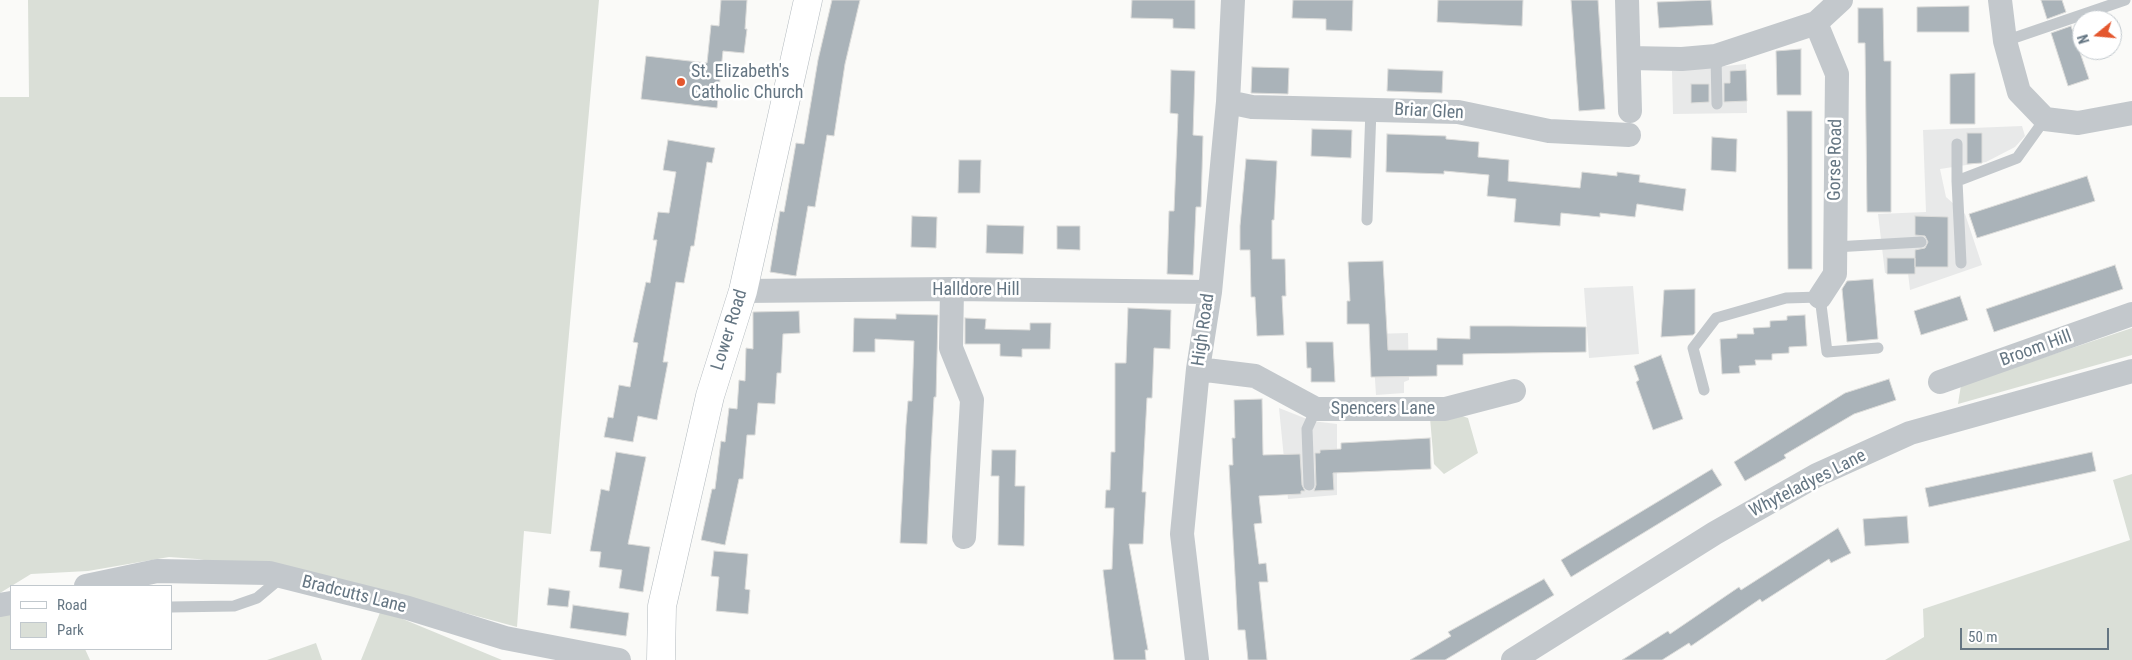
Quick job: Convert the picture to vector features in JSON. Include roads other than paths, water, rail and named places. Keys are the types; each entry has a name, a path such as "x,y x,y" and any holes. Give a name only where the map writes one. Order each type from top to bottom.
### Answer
{"street":[{"name":"Lower Road","path":"661,660 664,596 710,396 743,291 808,0"},
{"name":"High Road","path":"1196,660 1182,534 1198,369 1210,292 1228,102 1233,0"},
{"path":"1627,0 1630,111"},
{"path":"1629,58 1682,60 1716,56 1816,23 1841,0"},
{"path":"2000,0 2005,41 2019,92 2045,119 2078,122 2132,113"},
{"name":"Gorse Road","path":"1816,23 1837,74 1835,274 1820,297"},
{"name":"Briar Glen","path":"1228,102 1252,107 1458,112 1549,131 1628,135"},
{"name":"Halldore Hill","path":"743,291 952,289 1210,292"},
{"path":"952,289 951,348 972,400 964,537"},
{"name":"Broom Hill","path":"1940,382 2132,314"},
{"name":"Spencers Lane","path":"1198,369 1255,376 1316,409 1445,409 1514,390"},
{"name":"Whyteladyes Lane","path":"1513,660 1715,533 1817,476 1910,433 2132,371"},
{"name":"Bradcutts Lane","path":"90,585 157,570 270,573 408,608 505,638 619,660"}],"lane":[{"path":"2005,41 2125,0"},
{"path":"1716,56 1717,104"},
{"path":"1367,220 1371,109"},
{"path":"1957,181 2017,158 2045,119"},
{"path":"1957,144 1961,263"},
{"path":"1835,247 1921,242"},
{"path":"1704,390 1693,348 1716,318 1786,298 1820,297 1827,352 1878,348"},
{"path":"1309,485 1307,429 1316,409"},
{"path":"172,607 234,606 257,598 282,577"}],"place":[{"name":"St. Elizabeth's Catholic Church","path":"681,82"}]}
